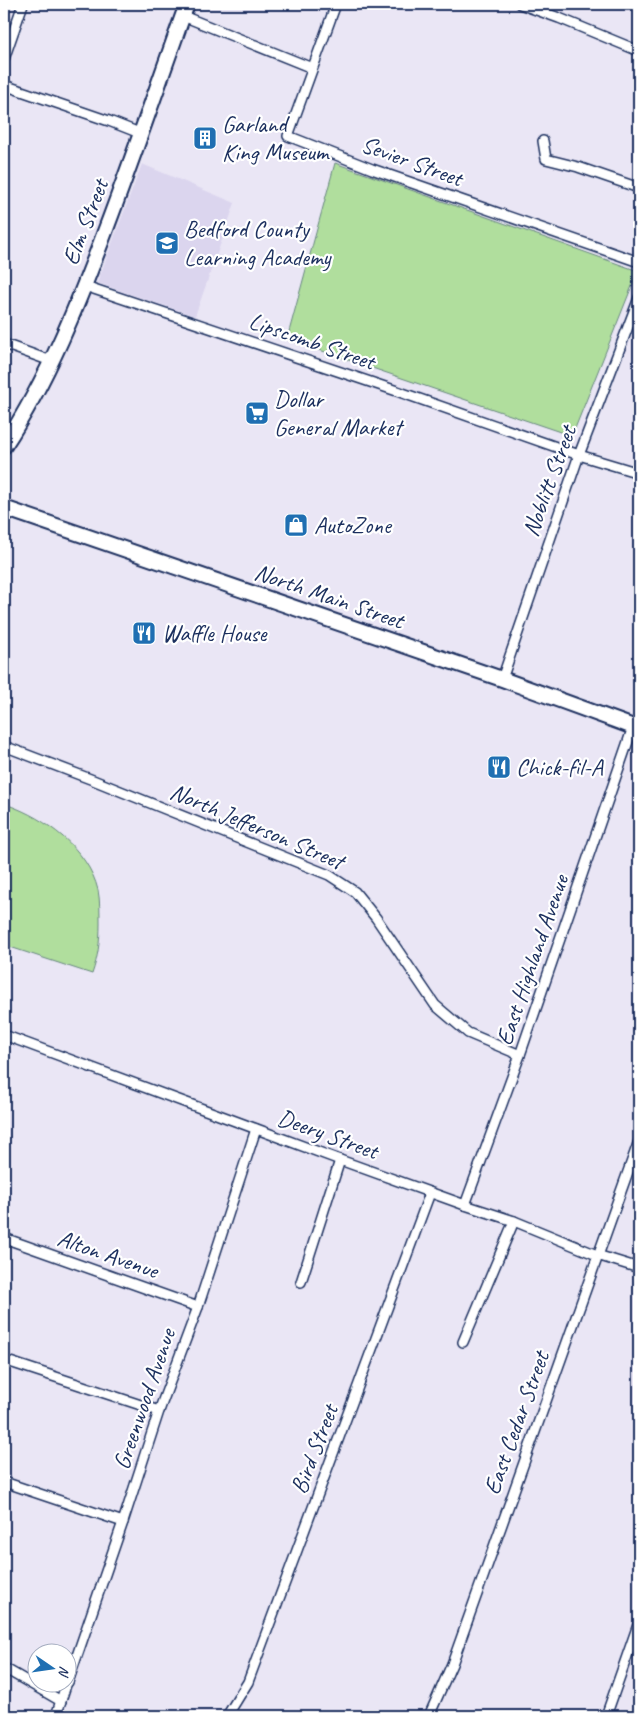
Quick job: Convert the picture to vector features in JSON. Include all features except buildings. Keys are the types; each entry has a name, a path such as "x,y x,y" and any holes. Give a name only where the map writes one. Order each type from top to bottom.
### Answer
{"main road":[{"name":"Elm Street","path":"4,446 51,361 85,286 142,134 185,10"},
{"name":"North Main Street","path":"4,508 502,679 636,728"}],"street":[{"path":"4,58 23,4"},
{"path":"185,10 312,68 336,4"},
{"path":"520,4 639,51"},
{"name":"Sevier Street","path":"312,68 288,136 372,170 639,262"},
{"path":"4,85 142,134"},
{"path":"543,141 546,159 578,167 639,188"},
{"name":"Lipscomb Street","path":"85,286 394,390 579,455 639,473"},
{"name":"Noblitt Street","path":"502,679 579,455 639,298"},
{"path":"4,344 51,361"},
{"name":"East Highland Avenue","path":"465,1205 636,728"},
{"name":"North Jefferson Street","path":"4,746 329,875 355,892 376,918 436,1005 468,1033 520,1055"},
{"name":"Deery Street","path":"4,1035 430,1193 514,1221 598,1255 639,1268"},
{"name":"Greenwood Avenue","path":"78,1651 159,1411 198,1307 256,1129"},
{"name":"East Cedar Street","path":"429,1716 452,1664 639,1141"},
{"path":"301,1282 340,1160"},
{"name":"Bird Street","path":"227,1716 248,1682 430,1193"},
{"path":"463,1342 514,1221"},
{"name":"Alton Avenue","path":"4,1238 198,1307"},
{"path":"4,1360 159,1411"},
{"path":"4,1482 123,1522"},
{"path":"606,1716 639,1622"},
{"path":"4,1668 61,1701"},
{"name":"Greenwood Avenue","path":"56,1716 64,1692"}],"shaded area":[{"name":"Bedford County Learning Academy","path":"142,164 235,203 195,316 97,283"}],"green space":[{"path":"335,163 638,271 572,436 287,339"},
{"path":"8,805 36,818 63,837 85,861 93,875 99,894 100,937 92,974 4,945 4,818"}],"place":[{"name":"Garland King Museum","path":"205,138"},
{"name":"Bedford County Learning Academy","path":"167,243"},
{"name":"Dollar General Market","path":"257,413"},
{"name":"AutoZone","path":"296,525"},
{"name":"Waffle House","path":"144,633"},
{"name":"Chick-fil-A","path":"499,767"}]}
